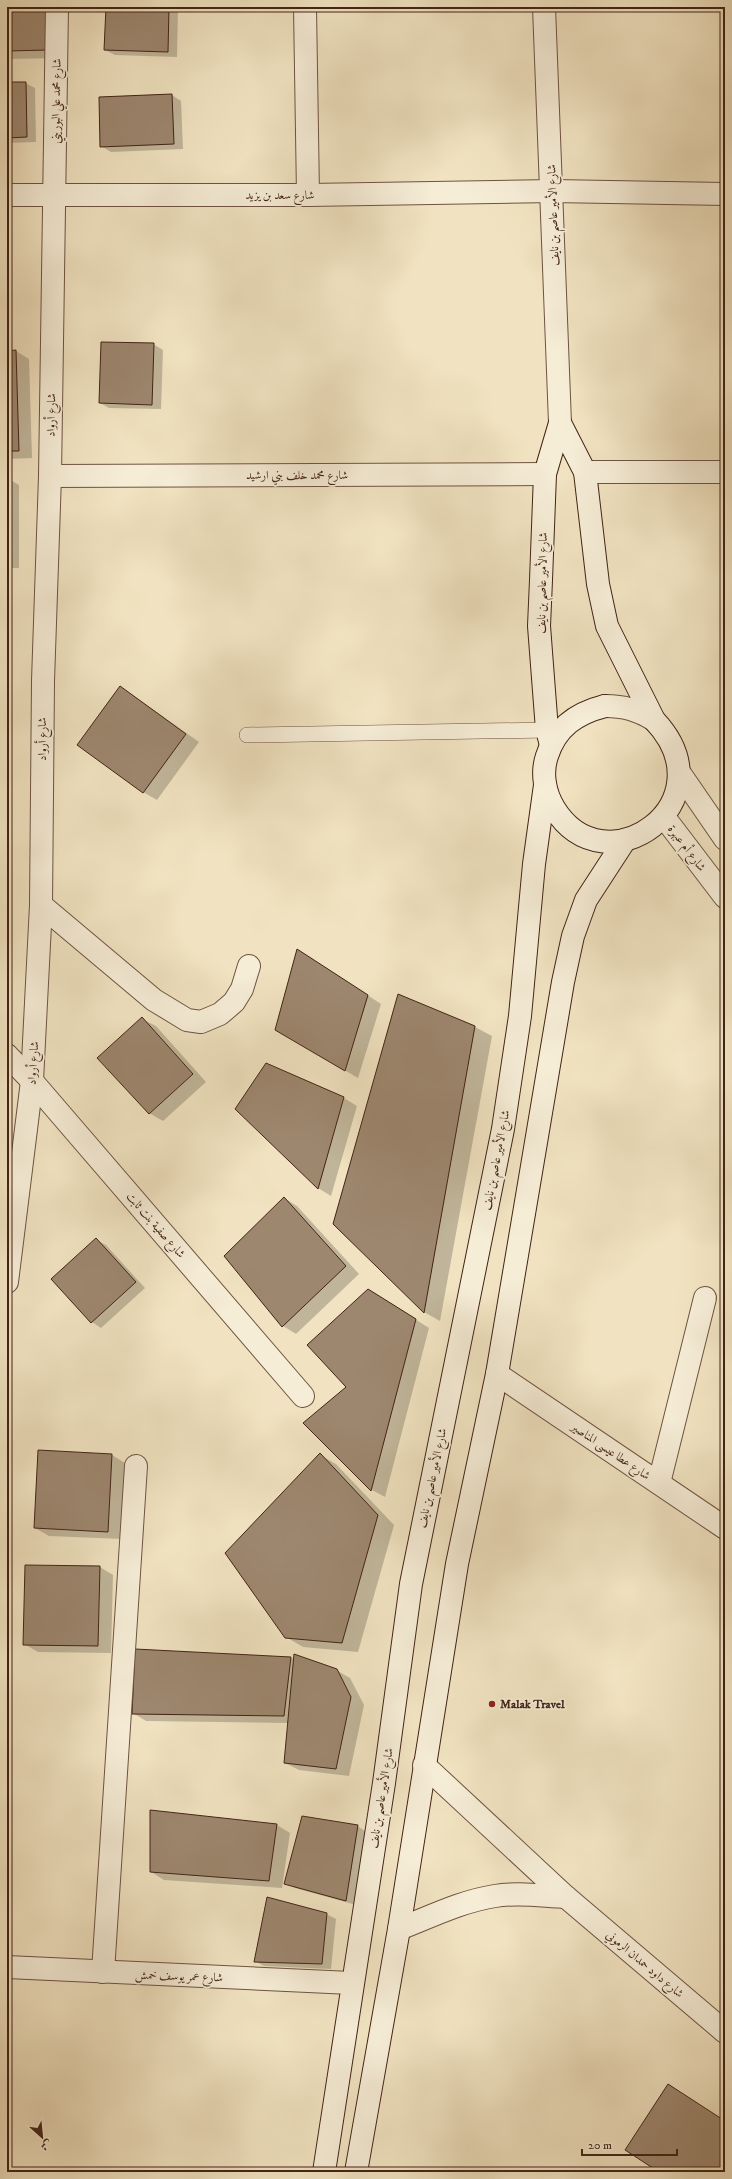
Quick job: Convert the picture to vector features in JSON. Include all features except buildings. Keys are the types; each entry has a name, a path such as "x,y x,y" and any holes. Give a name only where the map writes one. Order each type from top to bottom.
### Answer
{"street":[{"name":"شارع محمد علي البوريني","path":"54,194 57,7"},
{"path":"305,7 308,195"},
{"name":"شارع الأمير عاصم بن نايف","path":"544,7 553,191 560,423 545,474 539,626 549,738"},
{"name":"شارع سعد بن يزيد","path":"7,195 308,195 553,191 725,194"},
{"name":"شارع أرواد","path":"7,1282 32,1081 41,905 43,681 50,476 54,194"},
{"name":"شارع الأمير عاصم بن نايف","path":"560,423 585,472 602,605 608,626 654,720"},
{"path":"585,472 725,472"},
{"name":"شارع محمد خلف بني ارشيد","path":"50,476 545,474"},
{"path":"605,706 622,706 639,711 654,720 666,731 674,744 679,760 681,775 676,798 664,817 646,832 625,840 607,842 589,838 573,830 560,818 550,802 545,785 544,771 549,738 573,718 588,710 605,706"},
{"path":"681,775 725,839"},
{"name":"شارع الأمير عاصم بن نايف","path":"324,2172 384,1783 411,1584 503,1129 520,1016 534,871 545,785"},
{"name":"شارع أم عبهرة","path":"664,817 725,897"},
{"path":"356,2172 399,1929 457,1564 497,1374 563,982 573,936 586,900 625,840"},
{"path":"41,905 154,1000 187,1020 201,1022 220,1014 234,1002 242,989 249,966"},
{"name":"شارع صفية بنت ثابت","path":"7,1055 32,1081 303,1396"},
{"path":"659,1483 705,1298"},
{"name":"شارع عطا عيسى المناصير","path":"497,1374 725,1528"},
{"path":"103,1972 136,1466"},
{"name":"شارع داود حمدان الرموني","path":"424,1765 566,1897 725,2032"},
{"path":"399,1929 469,1902 495,1896 518,1894 566,1897"},
{"name":"شارع عمر يوسف خمش","path":"7,1967 352,1983"}],"lane":[{"path":"247,735 549,738"}],"place":[{"name":"Malak Travel","path":"492,1704"}]}
